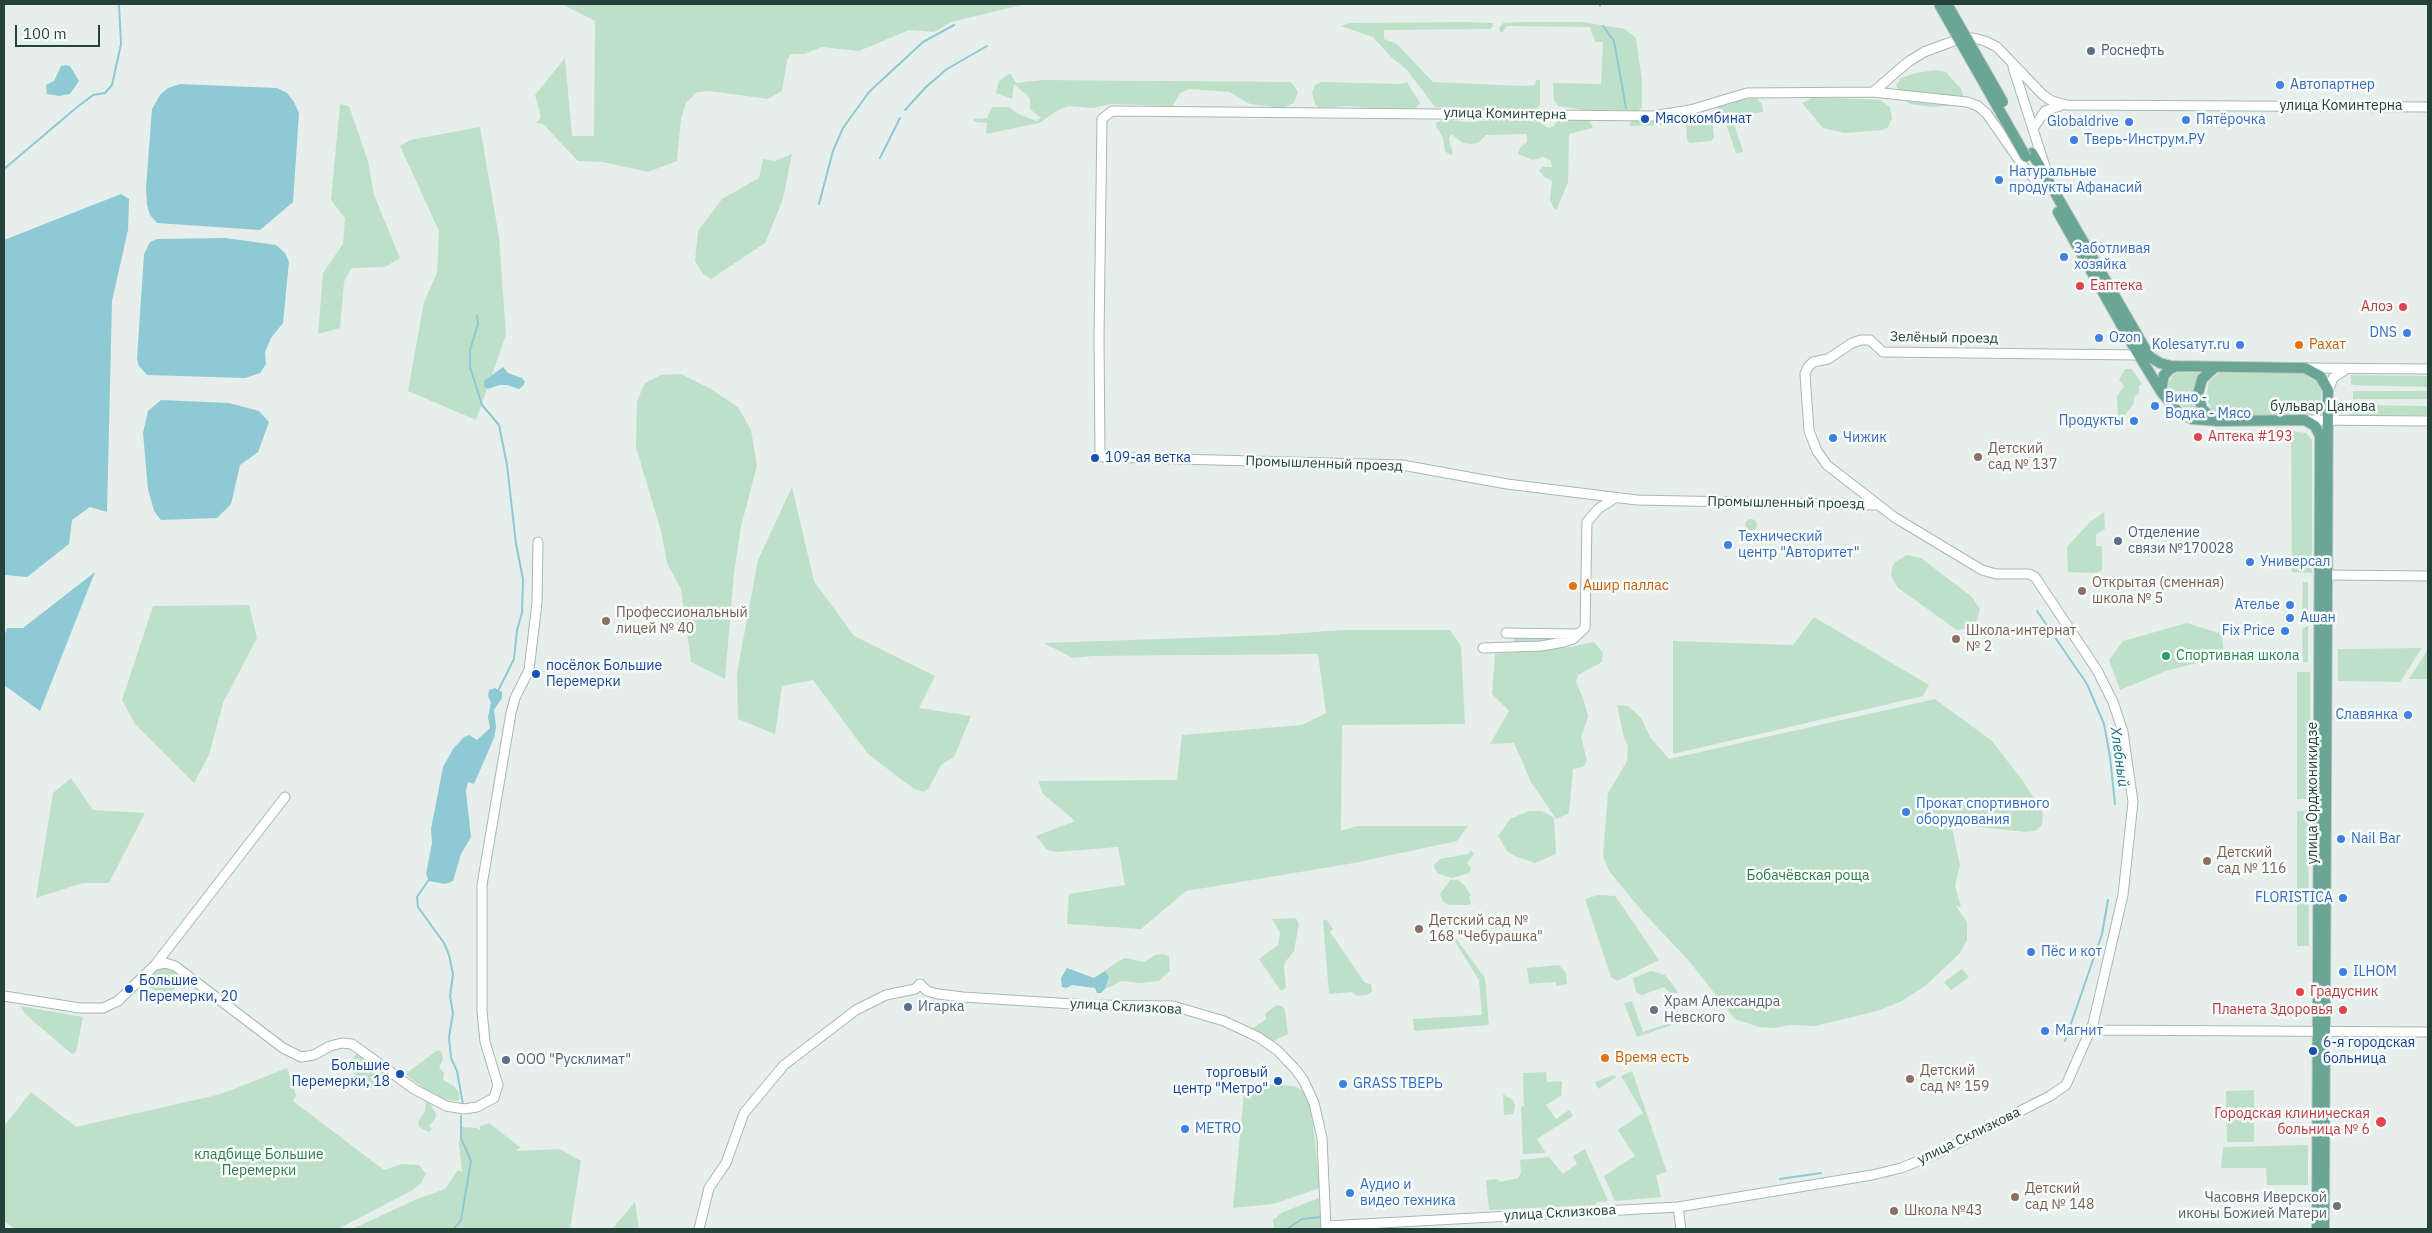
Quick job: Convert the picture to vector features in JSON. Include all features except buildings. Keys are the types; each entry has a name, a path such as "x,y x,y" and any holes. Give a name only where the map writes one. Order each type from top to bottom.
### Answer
{"main road":[{"path":"1939,4 2047,186 2142,354 2160,363 2180,366 2305,368 2320,376 2328,391"},
{"path":"1947,4 2029,155"},
{"name":"бульвар Цанова","path":"2142,354 2162,393 2175,409 2184,416 2196,420 2216,421 2305,420"},
{"path":"2162,393 2161,384 2165,374 2172,368 2180,366"},
{"path":"2216,367 2202,379 2198,394 2204,412 2216,421"},
{"name":"улица Орджоникидзе","path":"2316,1229 2327,684 2328,391"},
{"name":"улица Орджоникидзе","path":"2305,420 2315,426 2320,436 2319,676 2324,1229"},
{"path":"2319,676 2322,682 2327,684"}],"street":[{"name":"улица Коминтерна","path":"1100,454 1101,123 1104,115 1112,111 1652,116 1690,110 1747,93 1873,92 1924,52 1966,38 1979,39 1991,44 2012,62 2043,95 2067,105 2428,107"},
{"path":"2012,62 2034,126 2047,186"},
{"path":"1897,72 1893,84 1899,94"},
{"path":"1873,92 1967,102 1978,106 1992,121 2026,170 2047,186"},
{"path":"2034,126 2038,118 2048,110 2067,105"},
{"name":"Зелёный проезд","path":"1878,505 1833,471 1814,446 1808,427 1805,377 1808,367 1813,362 1828,359 1852,343 1870,340 1883,352 2142,354"},
{"path":"2305,368 2428,369"},
{"path":"2328,391 2331,382 2338,374 2353,369"},
{"name":"бульвар Цанова","path":"2305,420 2428,421"},
{"name":"Промышленный проезд","path":"1100,454 1108,458 1402,465 1498,483 1615,498 1814,505 1878,505 1955,555 1986,572 2029,574 2035,577 2091,662 2113,702 2123,732 2133,802 2119,917 2091,1030"},
{"path":"1483,648 1541,646 1564,642 1579,634 1585,628 1587,608 1587,522 1598,509 1615,498"},
{"path":"155,965 175,966 283,1048 301,1057 314,1055 330,1046 352,1044 414,1089 446,1106 464,1109 477,1107 494,1098 498,1085 485,1042 482,1011 482,885 511,713 515,698 529,670 537,603 538,542"},
{"path":"2328,575 2428,576"},
{"path":"1506,633 1579,634"},
{"path":"4,996 80,1008 98,1008 112,1004 122,997 155,965 285,797"},
{"name":"улица Склизкова","path":"699,1229 710,1188 726,1162 744,1113 784,1065 856,1010 896,992 915,989 920,984 926,991 964,997 1096,1006 1173,1006 1215,1018 1250,1032 1276,1050 1302,1077 1314,1103 1321,1132 1326,1228 1678,1207 1872,1175 1902,1168 1931,1157 2062,1089 2073,1073 2091,1030"},
{"path":"2091,1030 2428,1032"},
{"path":"1678,1207 1681,1229"}],"green space":[{"path":"562,4 1026,4 951,22 934,32 909,30 859,51 822,47 804,54 791,54 787,60 782,91 768,99 710,91 697,92 686,103 681,118 677,161 648,172 603,162 578,161 543,124 536,123 541,117 535,95 565,58 572,136 594,136 595,21"},
{"path":"1583,22 1625,29 1636,38 1642,81 1642,108 1637,111 1584,110 1558,106 1554,101 1553,83 1601,84 1603,42 1595,42 1590,27 1507,26 1502,33 1500,31 1499,28 1503,23"},
{"path":"1350,23 1493,23 1493,26 1490,29 1384,30 1384,39 1397,44 1433,82 1524,86 1535,85 1536,80 1540,80 1540,105 1536,109 1531,111 1435,107 1407,70 1391,57 1373,37 1341,26"},
{"path":"1936,70 1946,72 1962,90 1963,95 1956,105 1931,107 1910,104 1906,101 1896,86 1901,78 1916,73"},
{"path":"1010,73 1016,83 1042,80 1291,82 1298,92 1294,103 1283,108 1250,104 1229,92 1189,89 1180,93 1173,106 1112,104 1092,108 1069,106 1058,110 1039,123 986,134 987,123 975,122 973,119 987,118 992,107 1009,107 1018,114 1037,121 1041,118 1030,109 1030,98 1014,84 1012,99 996,93 999,81"},
{"path":"1321,82 1401,84 1407,82 1420,103 1415,109 1401,110 1346,106 1319,108 1315,104 1312,93 1315,85"},
{"path":"1814,97 1880,100 1890,107 1892,118 1888,127 1883,130 1844,133 1823,128 1802,103"},
{"path":"1757,98 1762,104 1763,112 1732,117 1743,152 1736,153 1722,112 1718,112 1717,107 1725,102"},
{"path":"340,104 349,106 368,161 374,195 400,258 385,267 351,268 344,282 340,328 318,334 323,273 343,244 345,218 331,200"},
{"path":"1710,113 1712,116 1714,138 1711,141 1690,143 1687,140 1686,125 1671,125 1672,120"},
{"path":"1562,118 1589,120 1593,128 1569,134 1568,182 1555,210 1550,200 1552,181 1544,177 1539,170 1543,167 1552,167 1551,161 1544,157 1533,160 1518,154 1520,148 1527,142 1527,134 1486,135 1478,143 1471,144 1463,143 1451,134 1449,139 1453,154 1450,155 1445,151 1443,138 1436,123 1444,119 1466,122 1505,119 1539,122 1548,128 1554,126"},
{"path":"1662,120 1664,125 1629,126 1631,121"},
{"path":"480,127 499,237 506,335 476,420 408,391 424,302 437,273 439,231 400,146 410,140"},
{"path":"792,154 783,199 765,243 711,279 703,274 695,261 698,231 722,199 759,178 763,159 775,161"},
{"path":"2125,369 2132,369 2142,384 2139,386 2139,394 2135,396 2133,405 2125,415 2125,419 2121,421 2118,420 2117,396 2124,386 2119,380"},
{"path":"2179,372 2203,373 2203,415 2190,413 2173,398 2167,386 2173,375"},
{"path":"2220,372 2308,373 2317,380 2321,390 2321,414 2220,416 2212,410 2206,397 2209,382"},
{"path":"681,374 709,388 738,407 751,430 757,466 741,526 734,573 725,679 691,662 681,589 667,563 661,531 636,447 637,401 645,383 661,375"},
{"path":"2351,375 2428,376 2428,387 2351,385"},
{"path":"2353,391 2428,391 2428,399 2353,399"},
{"path":"2349,405 2428,406 2428,415 2349,415"},
{"path":"2291,431 2306,433 2312,440 2312,573 2292,572"},
{"path":"792,487 814,581 854,636 935,676 919,708 971,716 954,757 941,765 929,788 924,792 914,789 868,754 813,680 782,686 775,734 738,719 737,673 758,560"},
{"path":"2104,512 2105,529 2096,534 2096,546 2102,546 2102,570 2096,573 2068,572 2067,547 2090,522"},
{"path":"1749,519 1753,519 1757,525 1753,531 1749,531 1745,527 1745,523"},
{"path":"1907,555 1921,558 1972,597 1980,609 1976,623 1970,628 1957,630 1898,588 1891,576 1892,568 1895,562"},
{"path":"2303,582 2308,582 2308,613 2302,610"},
{"path":"249,605 257,638 223,703 209,755 194,783 135,724 122,700 153,606"},
{"path":"1814,617 1929,685 1923,696 1673,754 1673,641 1793,645"},
{"name":"Спортивная школа","path":"2187,623 2222,634 2224,656 2166,671 2120,690 2109,660 2123,641"},
{"path":"2308,626 2308,662 2303,662 2302,629"},
{"path":"1343,630 1450,630 1461,646 1465,724 1342,725 1341,831 1357,826 1468,826 1457,841 1354,863 1186,891 1141,929 1067,924 1069,894 1125,885 1118,847 1056,852 1047,850 1036,836 1075,821 1043,794 1038,781 1177,780 1182,735 1302,725 1326,713 1318,654 1093,656 1073,658 1044,643 1274,635"},
{"path":"1513,637 1560,639 1543,643 1514,642"},
{"path":"1594,642 1603,653 1602,662 1578,675 1576,682 1588,717 1581,737 1587,761 1583,767 1573,769 1569,813 1556,819 1531,782 1514,743 1490,744 1509,711 1492,694 1495,654 1571,647"},
{"path":"2422,648 2400,682 2338,681 2338,649"},
{"path":"2428,649 2428,679 2409,679"},
{"path":"2297,672 2310,672 2310,799 2297,799"},
{"name":"Бобачёвская роща","path":"1935,699 1992,741 2023,781 2039,806 2043,814 2042,825 2035,831 2025,832 1951,824 1960,865 1955,886 1961,907 1956,906 1967,922 1967,940 1960,953 1925,986 1900,1002 1877,1011 1815,1026 1759,1027 1735,1019 1689,961 1642,911 1609,871 1603,856 1608,793 1627,761 1628,746 1624,738 1617,705 1628,706 1641,718 1650,737 1669,759"},
{"path":"71,778 93,810 145,813 109,883 83,883 36,898 53,793"},
{"path":"1529,811 1542,811 1554,818 1556,854 1535,863 1507,851 1498,836 1510,819"},
{"path":"2297,811 2308,811 2309,946 2297,946"},
{"path":"1471,850 1474,854 1467,863 1471,868 1469,873 1452,878 1439,874 1435,870 1434,865 1440,859 1468,854"},
{"path":"1450,880 1458,880 1464,885 1471,895 1469,897 1471,903 1468,905 1450,905 1443,902 1440,894"},
{"path":"1598,895 1615,896 1659,960 1617,981 1611,977 1585,899"},
{"path":"1438,914 1485,978 1489,1025 1414,1031 1413,1019 1482,1015 1479,980"},
{"path":"1296,918 1299,924 1294,951 1284,966 1286,988 1281,991 1259,959 1278,945 1280,933 1272,919"},
{"path":"1326,919 1333,929 1330,932 1365,983 1371,984 1372,991 1367,995 1357,996 1352,992 1329,994 1323,921"},
{"path":"1163,954 1169,956 1170,971 1159,981 1139,983 1122,981 1105,989 1109,977 1105,971 1117,962 1125,958 1144,962 1155,955"},
{"path":"1559,965 1566,973 1567,984 1556,986 1556,982 1529,984 1527,968"},
{"path":"164,967 174,969 184,977 166,999 143,982 156,969"},
{"path":"1962,969 1969,977 1951,990 1944,982"},
{"path":"1651,971 1665,975 1677,990 1677,993 1671,994 1664,987 1642,995 1636,992 1633,978"},
{"path":"1632,1001 1643,1032 1675,1021 1674,1007 1679,1019 1672,1025 1637,1037 1624,1003"},
{"path":"1276,1005 1282,1006 1285,1010 1288,1034 1272,1042 1252,1029 1266,1019 1265,1014"},
{"path":"20,1006 83,1017 76,1052 72,1054 25,1014"},
{"path":"438,1050 442,1052 443,1060 439,1067 444,1073 443,1080 454,1086 459,1093 459,1100 444,1099 426,1090 405,1074"},
{"path":"358,1052 372,1063 378,1071 384,1070 386,1073 380,1084 368,1089 367,1082 353,1073 347,1065"},
{"name":"кладбище Большие Перемерки","path":"287,1068 296,1095 293,1101 384,1170 402,1164 419,1165 426,1174 421,1183 411,1191 338,1229 15,1229 4,1221 4,1126 31,1092 76,1127 221,1094"},
{"path":"1632,1071 1667,1172 1656,1175 1661,1197 1615,1201 1604,1176 1635,1156 1618,1130 1643,1113 1621,1076"},
{"path":"1546,1072 1547,1082 1562,1081 1561,1096 1546,1105 1556,1119 1569,1110 1573,1116 1537,1139 1546,1153 1523,1154 1521,1107 1524,1106 1523,1073"},
{"path":"1613,1075 1617,1077 1598,1089 1595,1082"},
{"path":"1245,1083 1294,1086 1302,1090 1311,1106 1320,1188 1273,1204 1233,1208"},
{"path":"2254,1090 2254,1142 2227,1142 2226,1091"},
{"path":"1503,1094 1514,1101 1513,1114 1504,1115"},
{"path":"426,1101 430,1103 436,1114 435,1119 429,1126 432,1129 429,1132 419,1127 418,1122 425,1111"},
{"path":"489,1123 520,1147 516,1151 560,1149 581,1161 570,1229 352,1229 417,1199 445,1189 458,1170 462,1172 459,1143 461,1127 477,1128 480,1130 480,1126"},
{"path":"2308,1145 2308,1185 2267,1185 2266,1168 2221,1168 2223,1147"},
{"path":"1585,1149 1608,1201 1596,1202 1596,1205 1489,1210 1486,1180 1497,1179 1500,1182 1518,1178 1521,1173 1520,1160 1549,1157 1563,1174 1577,1164 1573,1156"},
{"path":"1319,1198 1321,1229 1274,1229 1273,1220 1283,1212"},
{"path":"635,1202 639,1229 612,1229"}],"water":[{"path":"61,66 70,66 79,81 70,94 59,96 47,94 46,85 54,81"},
{"path":"180,84 277,88 287,93 294,102 299,113 293,202 260,230 157,223 150,215 147,205 146,188 152,109 160,95 168,88"},
{"path":"121,194 129,199 128,230 112,301 107,512 90,507 72,520 69,544 27,577 5,575 4,240"},
{"path":"225,238 276,245 285,253 289,262 283,323 271,338 265,352 266,364 260,373 245,378 147,375 139,366 137,359 144,254 150,242 157,239"},
{"path":"503,367 508,373 522,378 525,382 523,386 519,389 507,385 499,385 488,389 484,386 484,381"},
{"path":"161,400 229,403 259,411 269,422 258,452 240,465 231,504 217,518 161,520 154,511 148,489 143,433 148,411"},
{"path":"95,572 40,711 4,685 4,637 7,628 23,628"},
{"path":"495,688 502,692 502,698 494,710 496,727 494,738 474,784 468,782 466,791 471,837 461,854 453,881 445,884 429,881 426,874 432,843 431,829 443,767 453,749 464,737 469,735 477,740 490,728 488,717 491,703 488,696 489,690"},
{"path":"1067,968 1094,978 1105,971 1109,977 1105,989 1101,993 1097,993 1095,988 1072,985 1066,988 1062,987 1061,978"}],"waterway":[{"path":"4,169 76,108 93,95 105,93 112,85 121,44 119,4"},
{"path":"819,204 833,151 843,128 869,92 923,42 954,25"},
{"name":"Хлебный","path":"1603,26 1614,41 1626,108"},
{"path":"905,110 926,87 947,69 987,46"},
{"path":"880,158 900,118"},
{"path":"477,315 478,324 470,350 470,367 482,405 499,425 507,465 516,544 523,579 522,613 517,630 514,659 498,691"},
{"name":"Хлебный","path":"2037,611 2087,684 2104,724 2115,804"},
{"path":"430,878 417,897 418,907 444,943 449,955 453,974 450,996 453,1013 449,1037 451,1058 457,1071 463,1105"},
{"name":"Хлебный","path":"2065,1041 2102,934 2108,900"},
{"path":"454,1229 461,1220 471,1161 461,1138 461,1116"},
{"name":"Хлебный","path":"1780,1179 1821,1173"},
{"name":"Хлебный","path":"1287,1229 1302,1219 1320,1217"}],"place":[{"name":"Роснефть","path":"2091,51"},
{"name":"Автопартнер","path":"2280,85"},
{"name":"Мясокомбинат","path":"1645,119"},
{"name":"Пятёрочка","path":"2186,120"},
{"name":"Globaldrive","path":"2129,122"},
{"name":"Тверь-Инструм.РУ","path":"2074,140"},
{"name":"Натуральные продукты Афанасий","path":"1999,180"},
{"name":"Заботливая хозяйка","path":"2064,257"},
{"name":"Еаптека","path":"2080,286"},
{"name":"Алоэ","path":"2403,307"},
{"name":"DNS","path":"2407,333"},
{"name":"Ozon","path":"2099,338"},
{"name":"Kolesaтут.ru","path":"2240,345"},
{"name":"Рахат","path":"2299,345"},
{"name":"Вино - Водка - Мясо","path":"2155,406"},
{"name":"Продукты","path":"2134,421"},
{"name":"Аптека #193","path":"2198,437"},
{"name":"Чижик","path":"1833,438"},
{"name":"Детский сад № 137","path":"1978,457"},
{"name":"109-ая ветка","path":"1095,458"},
{"name":"Отделение связи №170028","path":"2118,541"},
{"name":"Технический центр \"Авторитет\"","path":"1728,545"},
{"name":"Универсал","path":"2250,562"},
{"name":"Ашир паллас","path":"1573,586"},
{"name":"Открытая (сменная) школа № 5","path":"2082,591"},
{"name":"Ателье","path":"2290,605"},
{"name":"Ашан","path":"2290,618"},
{"name":"Профессиональный лицей № 40","path":"606,621"},
{"name":"Fix Price","path":"2285,631"},
{"name":"Школа-интернат № 2","path":"1956,639"},
{"name":"Спортивная школа","path":"2166,656"},
{"name":"посёлок Большие Перемерки","path":"536,674"},
{"name":"Славянка","path":"2408,715"},
{"name":"Прокат спортивного оборудования","path":"1906,812"},
{"name":"Nail Bar","path":"2341,839"},
{"name":"Детский сад № 116","path":"2207,861"},
{"name":"FLORISTICA","path":"2343,898"},
{"name":"Детский сад № 168 \"Чебурашка\"","path":"1419,929"},
{"name":"Пёс и кот","path":"2031,952"},
{"name":"ILHOM","path":"2343,972"},
{"name":"Большие Перемерки, 20","path":"129,989"},
{"name":"Градусник","path":"2300,992"},
{"name":"Игарка","path":"908,1007"},
{"name":"Храм Александра Невского","path":"1654,1010"},
{"name":"Планета Здоровья","path":"2343,1010"},
{"name":"Магнит","path":"2045,1031"},
{"name":"6-я городская больница","path":"2313,1051"},
{"name":"Время есть","path":"1605,1058"},
{"name":"ООО \"Русклимат\"","path":"506,1060"},
{"name":"Большие Перемерки, 18","path":"400,1074"},
{"name":"Детский сад № 159","path":"1910,1079"},
{"name":"торговый центр \"Метро\"","path":"1278,1081"},
{"name":"GRASS ТВЕРЬ","path":"1343,1084"},
{"name":"Городская клиническая больница № 6","path":"2381,1122"},
{"name":"METRO","path":"1185,1129"},
{"name":"Аудио и видео техника","path":"1350,1193"},
{"name":"Детский сад № 148","path":"2015,1197"},
{"name":"Часовня Иверской иконы Божией Матери","path":"2337,1206"},
{"name":"Школа №43","path":"1894,1211"}]}
